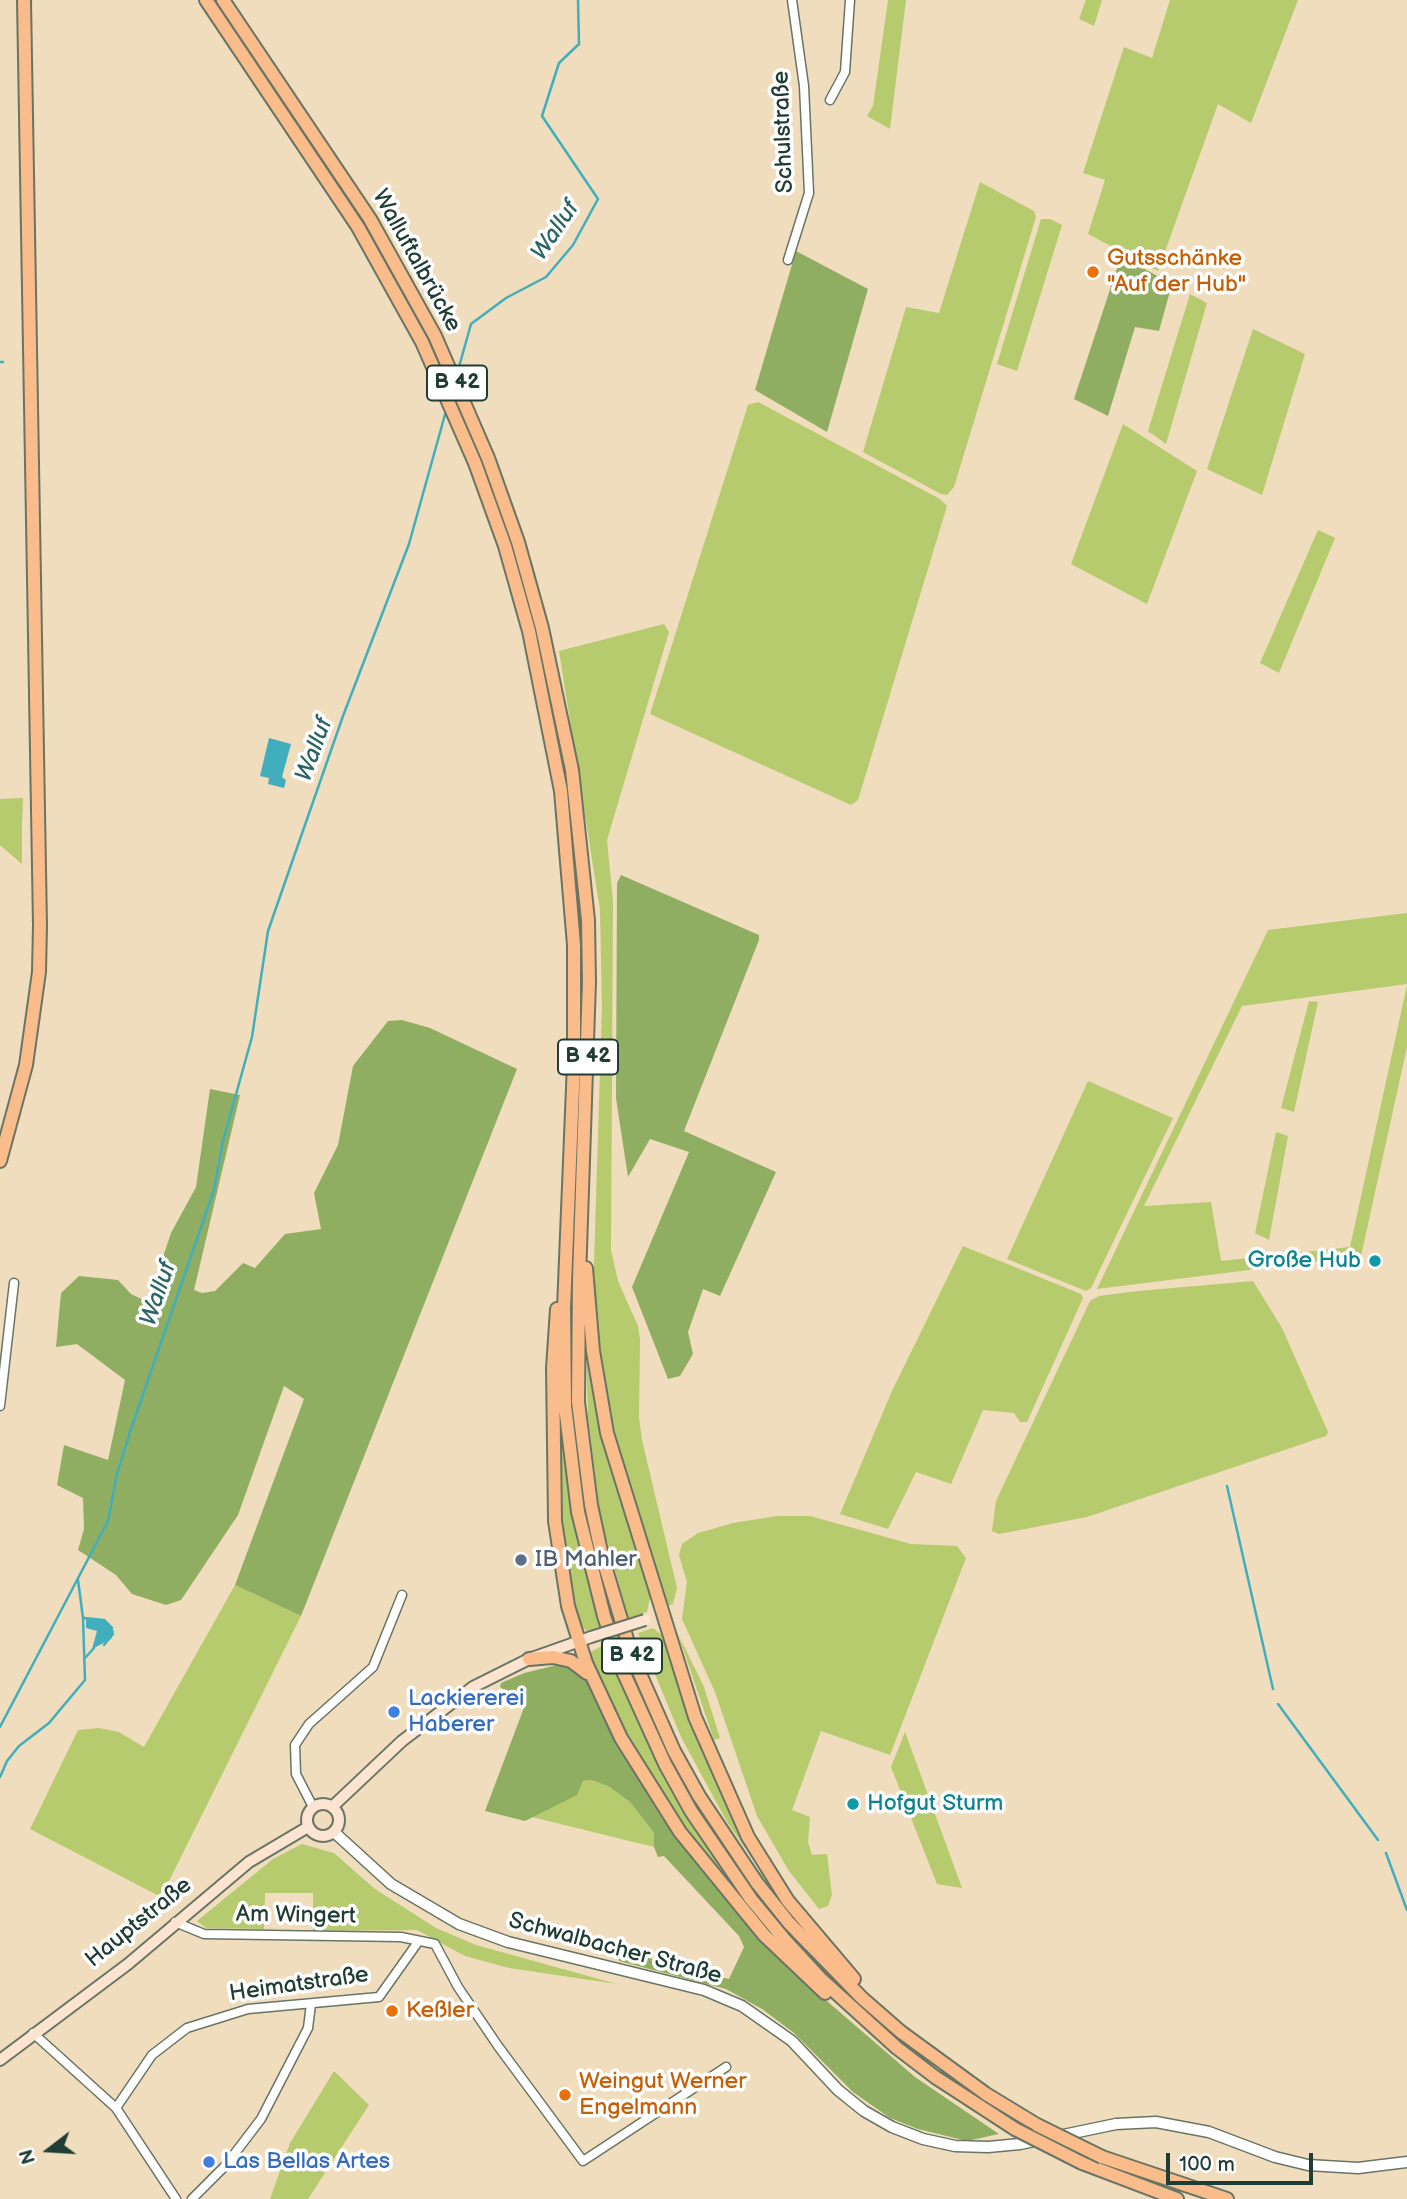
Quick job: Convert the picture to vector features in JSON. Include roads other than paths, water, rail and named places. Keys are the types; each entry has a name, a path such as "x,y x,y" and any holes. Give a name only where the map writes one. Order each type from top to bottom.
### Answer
{"main road":[{"path":"2,1155 26,1065 37,985 40,925 24,0"},
{"name":"Walluftalbrücke","path":"206,0 293,127 381,265 441,382 494,515 539,674 562,803 575,945 574,1063 565,1253"},
{"name":"Walluftalbrücke","path":"223,0 393,258 454,376 488,458 514,532 553,671 572,770 588,920 589,995 582,1195"},
{"path":"582,1195 588,1291 599,1392 616,1469 704,1740 748,1837 815,1936 901,2032"},
{"name":"B 42","path":"582,1195 577,1350 583,1454 602,1556 632,1656 680,1762 749,1872 824,1962 901,2032 986,2094 1037,2125 1102,2157 1227,2199"},
{"path":"565,1253 555,1324 553,1474 559,1560 585,1639 593,1681"},
{"name":"B 42","path":"565,1253 564,1353 570,1460 590,1564 621,1667 665,1764 720,1856 785,1940 860,2016 935,2077 1016,2129 1082,2163 1177,2199"},
{"path":"332,1807 369,1769 473,1687 529,1659 661,1614"},
{"path":"529,1659 553,1657 571,1661 585,1671 593,1681 645,1780 720,1882 764,1935 819,1989 860,2016"},
{"path":"323,1804 332,1807 340,1819 334,1832 318,1836 309,1827 308,1816 313,1807 323,1804"},
{"name":"Hauptstraße","path":"0,2060 128,1964 175,1922 256,1858 309,1827"}],"street":[{"name":"Schulstraße","path":"788,260 809,193 804,86 792,0"},
{"name":"Schulstraße","path":"830,100 845,72 850,0"},
{"path":"0,1406 3,1356 14,1283"},
{"path":"313,1807 296,1774 295,1745 309,1724 368,1673 378,1658 401,1595"},
{"name":"Schwalbacher Straße","path":"334,1832 391,1884 459,1924 508,1942 704,1990 742,2006 792,2041 838,2090 864,2111 892,2127 923,2139 955,2146 988,2147 1020,2144 1116,2124 1156,2122 1209,2132 1275,2157 1308,2165 1358,2168 1407,2162"},
{"name":"Am Wingert","path":"175,1922 204,1934 401,1937 418,1942"},
{"path":"418,1942 430,1942 438,1946 458,1987 484,2026 583,2161 726,2067"},
{"name":"Heimatstraße","path":"116,2108 152,2055 187,2028 233,2012 379,1997 418,1942"},
{"path":"192,2199 226,2165 261,2119 308,2028 311,2004"},
{"path":"33,2033 116,2108 177,2199"}],"water":[{"path":"269,738 291,744 282,777 286,780 284,788 268,784 269,778 260,776"},
{"path":"86,1619 104,1620 114,1631 111,1639 92,1649 97,1631 86,1628"}],"waterway":[{"name":"Walluf","path":"457,374 471,324 506,298 546,277 573,245 598,199 542,116 559,63 579,44 578,0"},
{"name":"Walluf","path":"0,1727 108,1521 117,1474 130,1432 214,1190 223,1141 252,1037 268,931 343,716 409,544 446,411"},
{"path":"1227,1486 1273,1689"},
{"name":"Walluf","path":"0,1777 7,1761 19,1746 49,1723 85,1680 83,1618 78,1580"},
{"name":"Walluf","path":"84,1618 104,1620 112,1628"},
{"name":"Walluf","path":"104,1645 113,1634"},
{"name":"Walluf","path":"85,1658 94,1648"},
{"path":"1278,1704 1378,1840"},
{"path":"1386,1853 1407,1910"}],"place":[{"name":"Gutsschänke \"Auf der Hub\"","path":"1093,272"},
{"name":"Große Hub","path":"1375,1261"},
{"name":"IB Mahler","path":"521,1560"},
{"name":"Lackiererei Haberer","path":"394,1712"},
{"name":"Hofgut Sturm","path":"853,1804"},
{"name":"Keßler","path":"392,2011"},
{"name":"Weingut Werner Engelmann","path":"565,2095"},
{"name":"Las Bellas Artes","path":"209,2162"}]}
